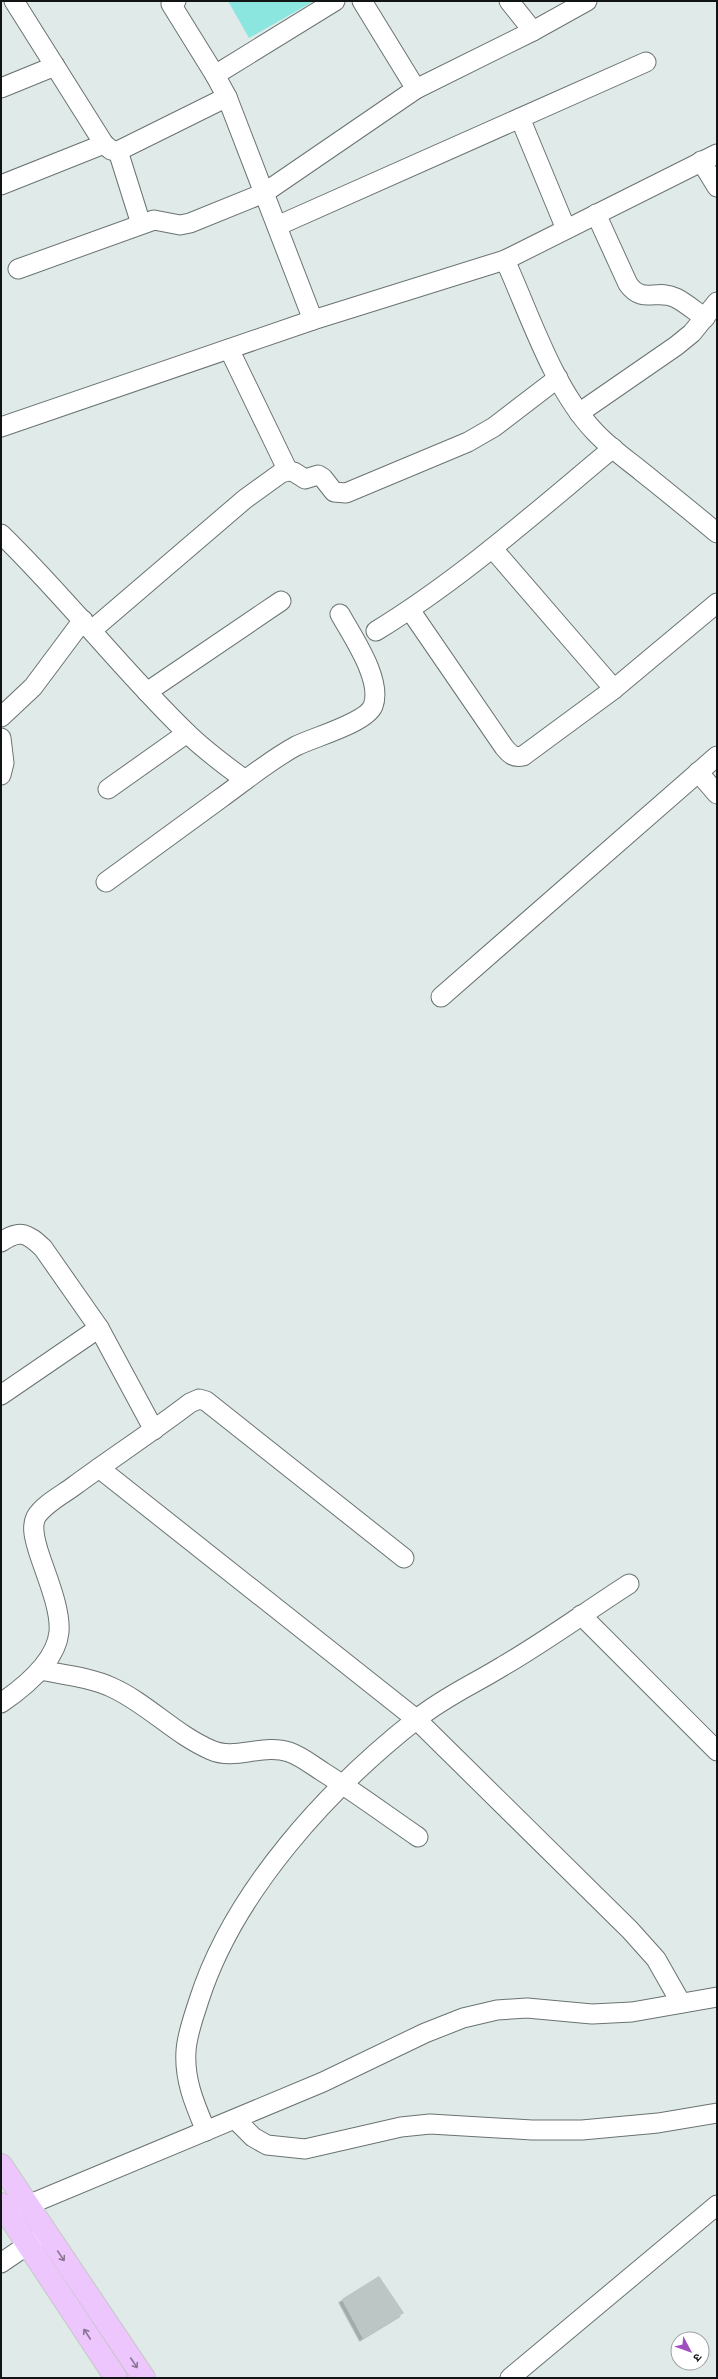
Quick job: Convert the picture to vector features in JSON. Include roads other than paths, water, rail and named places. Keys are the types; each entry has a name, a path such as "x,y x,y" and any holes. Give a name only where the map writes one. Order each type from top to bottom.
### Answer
{"main road":[{"path":"1,2165 144,2378"},
{"path":"5,2210 116,2378"}],"street":[{"path":"14,1 55,66 111,148 141,224"},
{"path":"215,75 335,1"},
{"path":"362,1 416,89"},
{"path":"509,1 533,32"},
{"path":"18,269 154,220 180,225 190,223 264,193 416,89 533,32 587,1"},
{"path":"172,2 227,98 313,320"},
{"path":"277,226 646,62"},
{"path":"1,88 55,66"},
{"path":"1,185 111,148 227,98"},
{"path":"520,118 566,229"},
{"path":"1,427 313,320 505,260 709,158 717,187"},
{"path":"596,214 628,284 634,292 638,295 666,295 676,298 705,318"},
{"path":"505,260 558,378 579,413 595,432 613,448 717,533"},
{"path":"579,413 676,346 705,318 717,302"},
{"path":"229,349 288,471 305,479 318,475 323,478 334,492 346,493 468,442 494,427 558,378"},
{"path":"376,631 410,610 493,548 613,448"},
{"path":"1,717 33,687 88,625 245,499 281,473 288,471"},
{"path":"1,534 88,625 147,692 187,733 245,780"},
{"path":"493,548 614,689"},
{"path":"147,692 281,601"},
{"path":"410,610 504,747 511,755 516,757 523,756 545,742 614,689 717,603"},
{"path":"106,882 245,780 296,746 369,714 374,699 372,680 367,665 340,614"},
{"path":"108,789 187,733"},
{"path":"1,738 4,763 1,775"},
{"path":"441,997 717,756"},
{"path":"698,772 717,794"},
{"path":"1,1242 16,1234 21,1234 32,1237 43,1248 99,1328 154,1430"},
{"path":"1,1395 99,1328"},
{"path":"1,1703 22,1689 40,1670 53,1650 59,1633 58,1616 37,1546 33,1526 36,1518 44,1508 190,1403 199,1399 206,1401 404,1558"},
{"path":"99,1468 416,1719 634,1935 656,1959 681,2003"},
{"path":"206,2131 187,2079 186,2051 194,2016 208,1973 237,1918 280,1856 343,1784 416,1719 453,1694 505,1666 629,1584"},
{"path":"580,1615 717,1751"},
{"path":"40,1670 92,1680 111,1687 130,1697 194,1743 215,1752 234,1754 276,1749 288,1752 343,1784 418,1837"},
{"path":"5,2210 28,2205 329,2080 425,2033 463,2018 497,2010 527,2008 592,2014 632,2012 717,1997"},
{"path":"235,2119 253,2137 267,2145 304,2149 402,2128 430,2124 532,2130 582,2130 658,2123 717,2113"},
{"path":"510,2378 717,2205"},
{"path":"1,2263 46,2232"}]}
